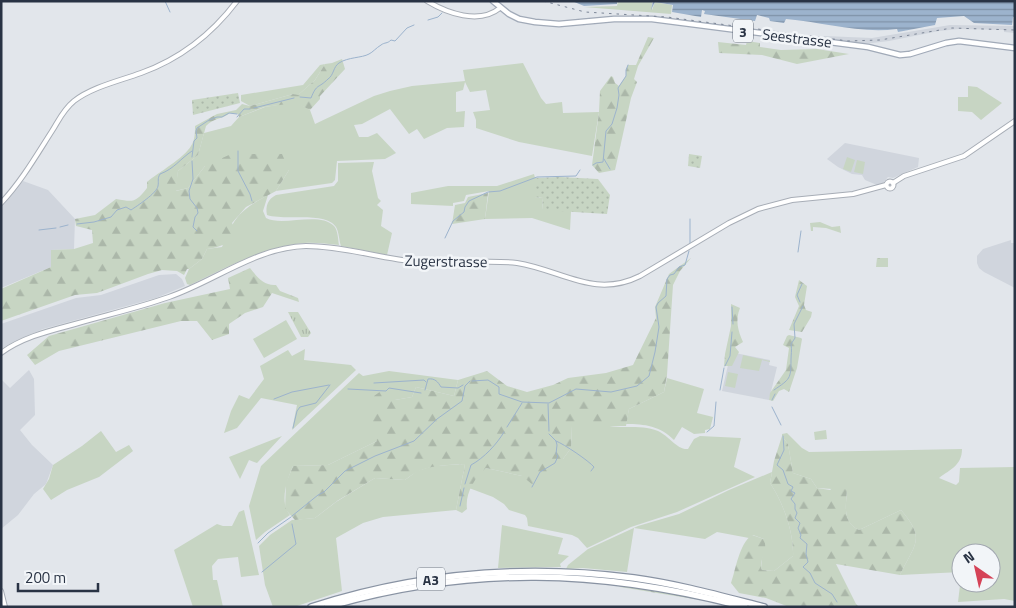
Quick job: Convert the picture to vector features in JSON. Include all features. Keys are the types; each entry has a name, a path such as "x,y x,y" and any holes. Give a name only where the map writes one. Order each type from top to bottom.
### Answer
{"highway":[{"name":"A3","path":"311,607 370,590 432,579 489,573 547,572 601,574 648,580 690,588 764,607"},
{"name":"A3","path":"328,607 372,595 422,585 472,579 533,576 586,578 637,584 688,593 745,607"}],"main road":[{"path":"1,203 23,177 60,114 72,102 84,95 157,67 179,55 211,31 237,1"},
{"path":"427,1 448,12 475,16 488,16 500,8"},
{"name":"Seestrasse","path":"493,1 513,16 535,22 559,24 614,19 672,21 868,47 898,54 910,54 959,41 1015,48"},
{"name":"Zugerstrasse","path":"1,353 36,335 145,305 178,293 248,261 286,248 324,247 391,259 427,263 515,263 534,266 587,284 611,285 626,282 640,276 729,223 758,209 792,200 853,194 886,185 890,188 893,186 893,183 909,175 964,156 1015,121"},
{"path":"1,592 5,607"}],"shaded area":[{"path":"950,25 1015,26 1015,33 1004,32 1004,30 959,29 872,43 854,44 823,40 824,36 872,38"},
{"path":"845,143 919,158 918,167 893,178 888,177 883,183 877,185 865,180 862,175 852,174 838,167 827,159"},
{"path":"23,181 48,190 75,219 74,249 51,250 51,267 1,288 1,205"},
{"path":"1011,240 1011,243 1015,245 1015,288 984,272 977,263 977,256 983,249"},
{"path":"176,274 182,279 185,286 156,298 43,329 1,349 1,324 76,298 101,295 159,275"},
{"path":"735,353 770,360 769,365 777,367 769,400 722,391 728,365"},
{"path":"29,370 34,379 35,415 20,430 32,445 53,465 46,484 34,494 18,515 1,529 1,379 10,388"}],"green space":[{"path":"618,1 652,2 652,10 655,2 672,5 671,14 584,7 617,6"},
{"path":"648,37 654,38 638,66 634,79 637,82 631,98 615,170 599,173 592,165 600,91 611,76 619,86 626,76 628,65 636,65"},
{"path":"747,41 760,43 760,47 781,50 817,49 849,54 797,64 762,55 719,53 718,42 746,45"},
{"path":"342,59 345,69 310,110 296,103 264,107 239,117 238,114 230,113 212,121 206,126 198,155 178,171 176,191 188,188 205,166 231,154 282,154 289,170 276,191 246,207 232,223 236,231 228,242 221,246 207,249 202,259 187,269 184,275 177,271 162,270 97,293 75,295 1,321 1,289 51,267 51,250 74,249 93,243 92,230 76,226 75,219 95,215 116,199 131,201 137,199 147,188 147,182 188,151 195,134 195,126 217,114 236,110 242,104 250,106 293,94 298,95 315,80 325,64"},
{"path":"523,63 546,104 562,102 563,113 599,112 592,156 519,142 476,128 473,112 490,110 486,90 470,92 465,82 463,90 456,92 456,112 465,111 464,127 447,128 424,139 417,129 409,134 390,109 362,124 354,125 359,137 368,137 377,133 396,153 385,159 337,161 335,180 332,183 276,191 289,170 205,166 188,188 175,191 178,171 198,155 204,133 231,126 239,117 265,107 296,102 310,110 315,124 374,96 390,91 412,86 465,81 463,70"},
{"path":"325,64 315,80 297,96 293,94 250,106 241,101 241,95 303,85 320,65"},
{"path":"968,86 977,87 1002,103 981,120 972,112 958,111 958,97 968,97"},
{"path":"238,93 240,103 193,115 192,100"},
{"path":"689,154 702,156 700,168 688,166"},
{"path":"847,157 855,160 851,172 843,169"},
{"path":"857,160 865,162 863,174 854,172"},
{"path":"374,162 372,171 378,198 381,201 377,205 383,210 381,226 392,233 387,255 341,246 336,227 324,219 267,215 268,203 276,195 334,186 338,181 338,163"},
{"path":"534,174 535,197 543,198 542,209 571,211 570,230 532,218 485,219 489,191 466,195 464,201 453,203 453,206 411,204 411,193 448,186 497,186"},
{"path":"535,178 598,179 610,195 607,214 542,210 543,198 535,197"},
{"path":"488,193 485,219 452,224 455,205 465,203 468,197"},
{"path":"268,195 263,211 266,218 282,221 310,219 327,222 334,226 339,245 308,243 289,245 260,253 190,285 187,284 185,278 189,269 202,259 207,249 222,247 239,215"},
{"path":"820,222 832,227 840,226 841,233 826,228 813,227 813,231 811,231 810,223"},
{"path":"691,258 680,271 673,285 667,375 664,392 629,409 626,426 572,426 571,448 563,459 564,467 533,485 522,476 486,468 471,487 467,498 467,509 462,513 456,510 465,464 426,468 405,480 375,478 337,501 315,518 295,520 285,509 286,483 293,466 328,465 377,441 370,426 374,396 381,391 392,393 395,400 412,397 416,387 454,396 458,380 487,371 507,386 527,392 553,385 568,378 606,373 633,365 656,318 655,307 669,274"},
{"path":"877,258 888,258 888,267 876,267"},
{"path":"250,268 261,280 268,284 276,285 280,291 298,298 299,302 272,293 263,307 245,313 229,324 229,334 212,340 197,321 181,321 59,351 35,365 27,355 49,336 165,303 230,289 228,278"},
{"path":"799,280 807,286 804,305 806,310 812,312 802,332 789,330 799,306 795,297"},
{"path":"731,304 740,308 738,325 743,342 735,347 739,352 732,366 724,366 731,326"},
{"path":"288,312 298,312 311,333 308,337 301,337"},
{"path":"286,320 297,339 264,358 253,339"},
{"path":"789,335 802,339 797,368 789,392 784,389 779,391 773,401 769,400 770,393 786,370 789,348 783,345"},
{"path":"305,349 304,360 351,365 356,370 292,430 297,405 261,398 237,428 224,433 231,411 239,395 249,399 264,379 260,366 288,350 292,356"},
{"path":"743,355 770,362 762,360 759,371 740,368"},
{"path":"389,371 458,380 454,396 416,387 412,397 395,400 377,441 328,465 293,466 285,491 285,504 290,515 256,540 249,506 261,466 359,373 363,376"},
{"path":"728,372 738,374 735,388 725,386"},
{"path":"667,378 704,389 697,413 713,417 710,429 705,430 705,433 694,434 682,427 674,440 669,435 652,427 626,424 629,409 664,392"},
{"path":"600,423 658,431 684,449 688,449 694,439 700,436 741,438 734,467 755,477 677,512 631,527 587,548 578,538 572,535 528,526 525,515 509,510 504,504 493,497 469,488 474,476 486,468 522,476 563,459 571,448 572,426"},
{"path":"826,430 827,439 815,440 814,432"},
{"path":"101,431 116,452 129,445 133,451 99,477 67,490 51,500 43,489 49,479 53,465"},
{"path":"787,433 802,448 809,452 962,449 958,463 939,478 956,485 959,482 960,468 1015,467 1015,601 1004,599 958,602 959,593 1001,593 1001,543 951,543 951,572 900,575 916,542 914,528 901,510 859,530 854,527 847,518 846,513 847,490 817,488 811,479 793,473 788,444 782,434"},
{"path":"282,436 257,463 249,460 240,479 229,457"},
{"path":"782,436 788,444 793,473 811,479 817,488 830,490 836,485 847,490 846,513 847,518 854,527 859,530 901,510 914,528 916,542 900,575 836,564 859,607 789,607 766,598 739,593 731,583 741,550 752,535 764,539 765,547 761,563 762,570 774,571 793,556 792,538 787,518 770,483 774,461"},
{"path":"465,464 456,510 383,517 363,523 336,538 342,591 294,607 273,607 265,585 259,546 270,535 292,520 315,518 336,502 375,478 405,480 417,471 433,466"},
{"path":"772,472 770,483 787,518 793,547 793,556 774,571 762,570 764,539 753,535 749,538 717,532 705,539 634,528 627,572 583,568 566,569 568,565 588,549 638,526 679,514"},
{"path":"244,510 259,575 241,577 238,557 218,559 212,566 213,580 217,580 223,607 193,607 174,550 217,524 232,526 239,512"},
{"path":"502,525 563,538 558,554 569,556 560,564 561,567 498,568"},
{"path":"617,584 696,597 694,599 620,587"}],"water":[{"path":"572,1 617,1 617,4 584,6"},
{"path":"653,1 1015,1 1015,17 1013,17 1012,25 974,23 964,16 937,18 935,25 898,32 897,29 855,29 800,20 786,19 784,23 770,21 769,18 757,15 755,21 704,14 705,11 702,10 701,17 672,12 673,5 655,2 651,10"}],"waterway":[{"path":"165,1 170,12"},
{"path":"428,20 438,17 442,13"},
{"path":"300,97 311,98 316,88 330,77 339,63 366,55 382,44 391,40 395,41 407,28 414,25"},
{"path":"593,165 603,162 606,131 612,124 617,108 618,88 626,76 628,65"},
{"path":"254,108 294,98"},
{"path":"237,117 244,109 250,109"},
{"path":"192,157 194,141 197,138 197,128 217,117 222,117 229,113 237,114"},
{"path":"77,224 111,217 117,210 126,207 131,210 157,189 160,174 173,167 192,151"},
{"path":"238,151 238,171 252,201"},
{"path":"604,159 610,169"},
{"path":"192,161 193,179 189,191 190,199 197,208 198,213 193,227 197,231"},
{"path":"445,238 453,221 464,212 469,201 488,192 500,191 537,177 576,176 580,170"},
{"path":"690,219 690,243"},
{"path":"60,227 68,225"},
{"path":"39,230 56,228"},
{"path":"798,252 801,231"},
{"path":"472,381 488,380 499,387 499,394 522,402 549,403 576,389 611,392 637,386 649,376 655,352 659,327 656,307 666,296 667,279 679,267 685,265 689,251"},
{"path":"800,302 797,295 802,284"},
{"path":"774,390 786,381 790,375 791,344 795,338 794,324 803,306"},
{"path":"732,307 733,324"},
{"path":"725,366 730,356 732,332"},
{"path":"720,390 724,368"},
{"path":"425,390 428,379 433,379 441,387 458,388 463,385"},
{"path":"374,383 424,380 426,382"},
{"path":"292,516 324,492 345,471 375,456 414,441 437,419 462,401 465,386 470,381"},
{"path":"274,399 292,392 329,385"},
{"path":"293,428 297,411 300,407 316,403 330,385"},
{"path":"348,389 386,391 389,388 421,393"},
{"path":"772,400 775,394"},
{"path":"707,432 714,426 716,402"},
{"path":"507,427 522,403"},
{"path":"548,404 549,431"},
{"path":"772,407 781,425"},
{"path":"465,484 471,465 481,459 504,432"},
{"path":"532,487 540,472 555,463 558,456 556,454 556,441 549,434"},
{"path":"783,436 784,450 777,465 783,470 788,484 793,487 791,491 795,493 791,499 795,504 797,513 795,518 800,523 798,528 801,535 800,538 807,544 806,554 808,562 803,567 810,573 815,583 832,594 837,602"},
{"path":"556,441 591,464 594,467 591,471"},
{"path":"460,506 464,488"},
{"path":"258,543 268,533 291,517"},
{"path":"262,572 296,544 292,524"}],"railway":[{"path":"543,1 585,12 667,17 848,41 880,40 952,28 1015,30"}]}
